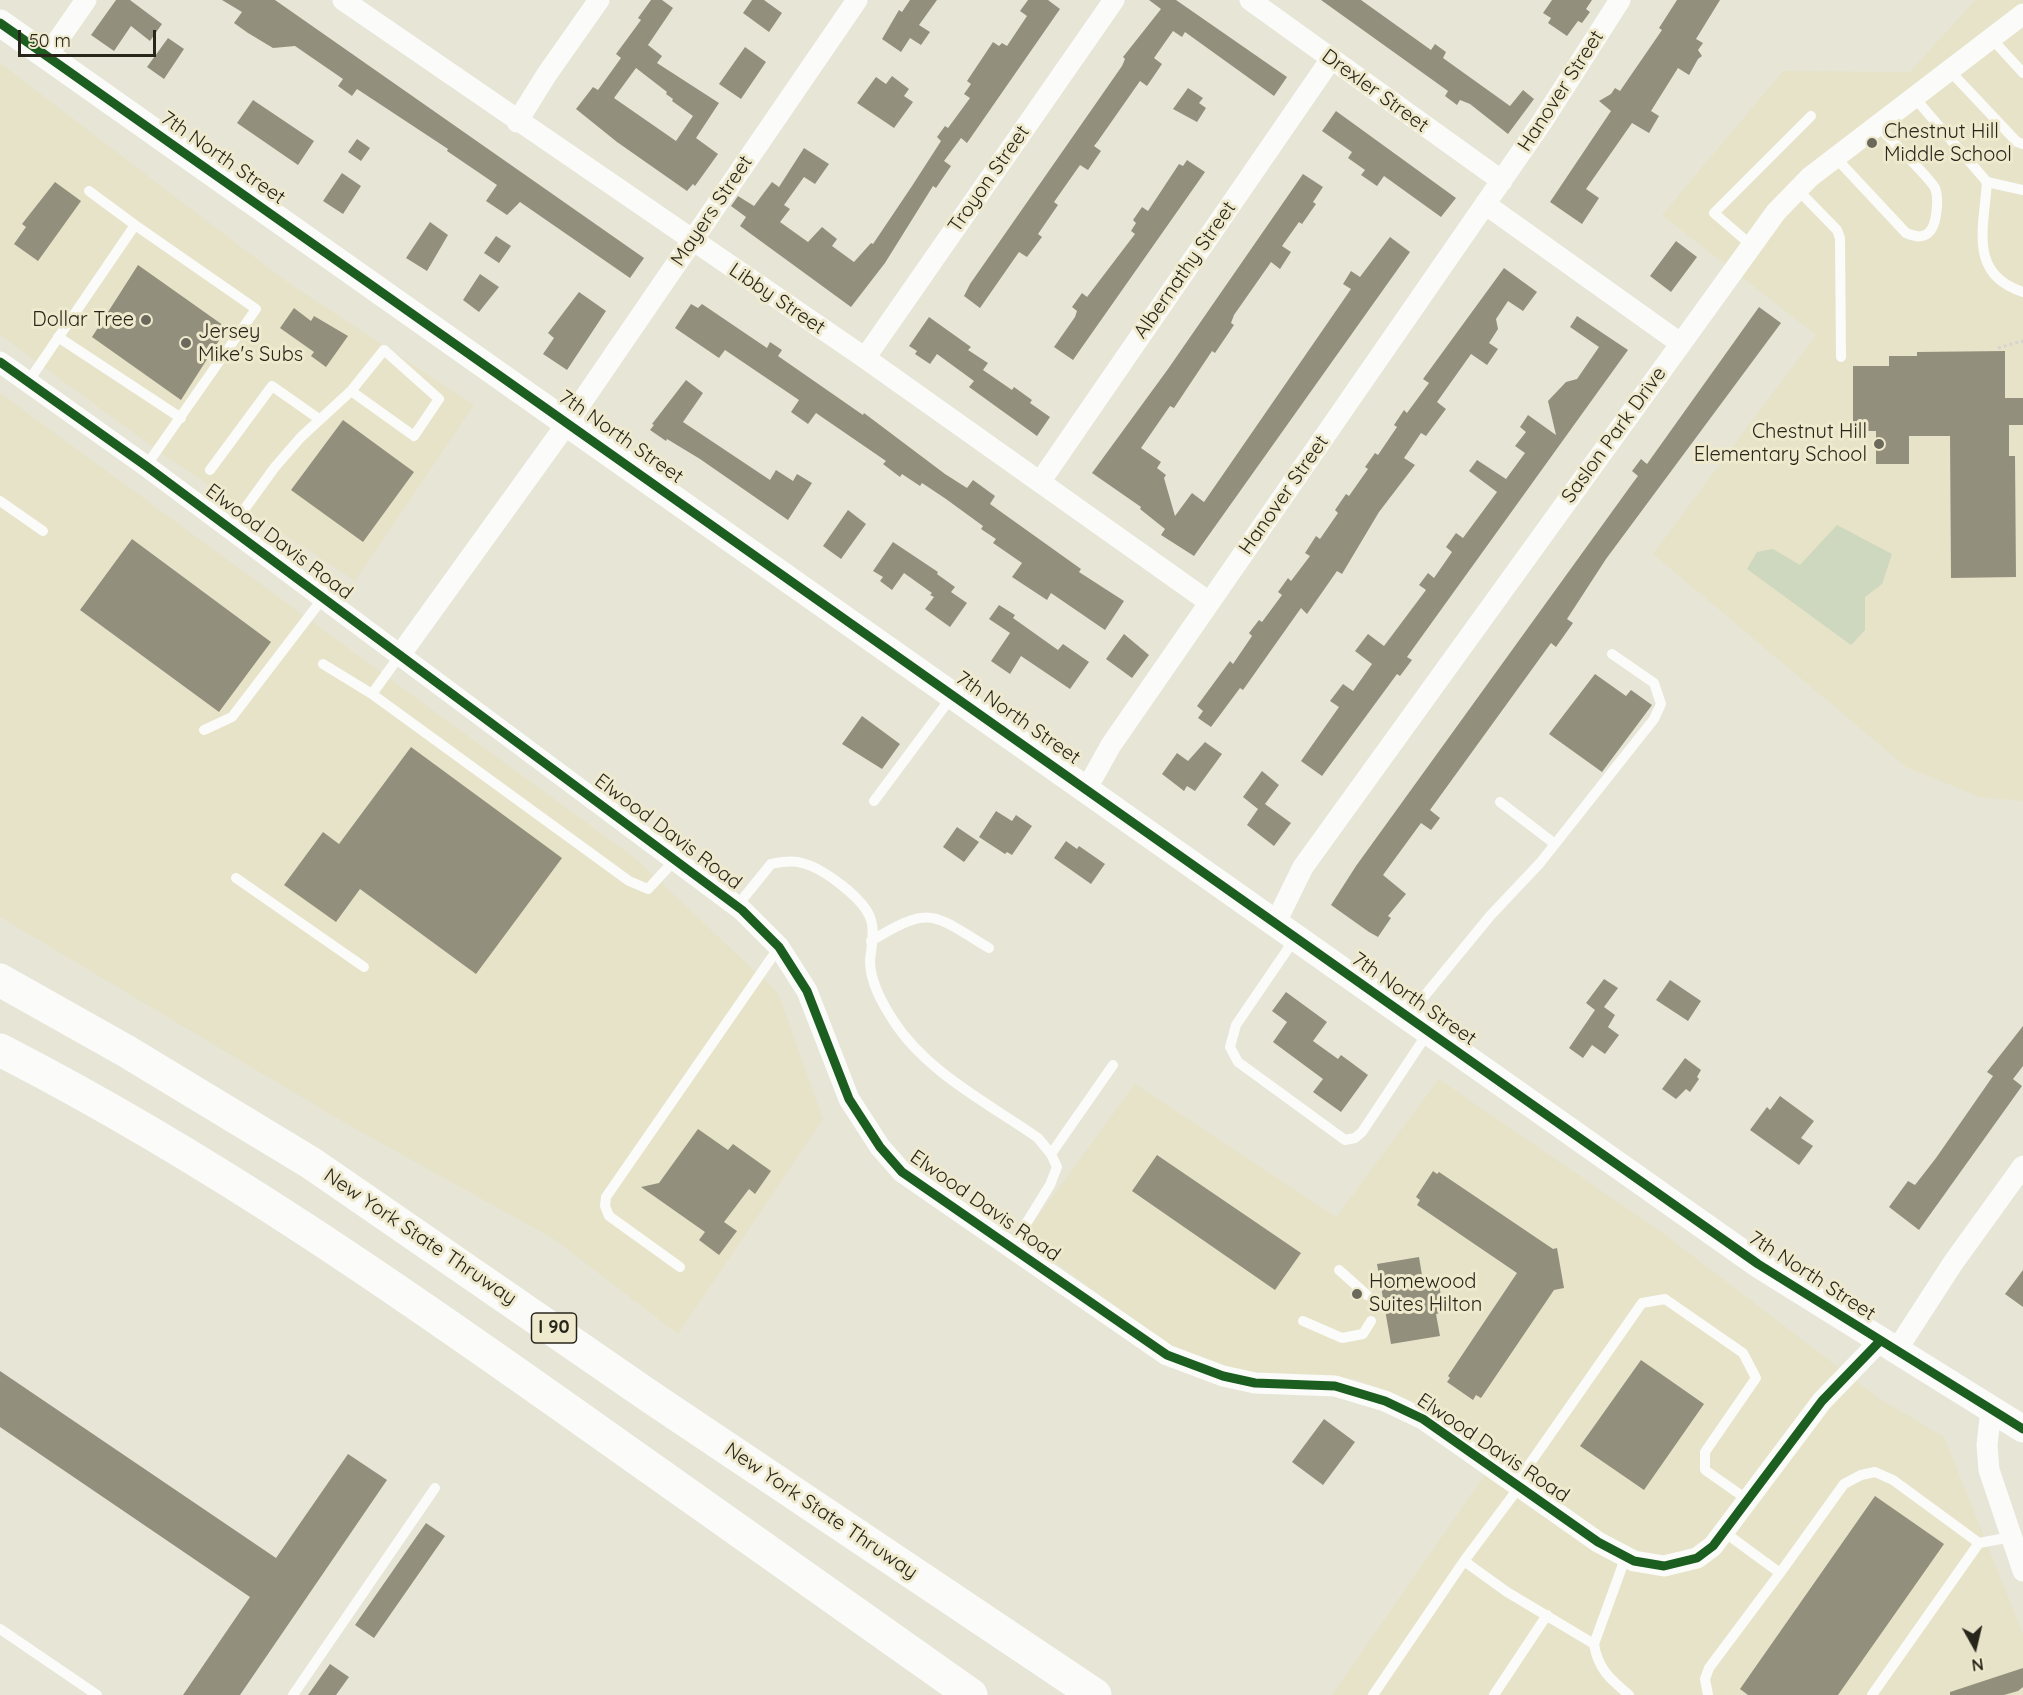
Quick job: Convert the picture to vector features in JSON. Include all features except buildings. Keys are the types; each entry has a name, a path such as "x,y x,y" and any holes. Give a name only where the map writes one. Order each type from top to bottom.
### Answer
{"highway":[{"name":"New York State Thruway","path":"0,980 126,1051 311,1163 652,1398 1095,1695"},
{"path":"0,1050 82,1092 215,1171 439,1318 971,1695"}],"street":[{"path":"47,56 86,0"},
{"name":"Libby Street","path":"345,0 517,122 865,358 1209,602"},
{"path":"517,122 547,74 599,0"},
{"name":"Mayers Street","path":"568,422 857,0"},
{"name":"Troyon Street","path":"865,358 1114,0"},
{"name":"Drexler Street","path":"1250,0 1502,181"},
{"name":"Hanover Street","path":"1086,788 1111,745 1209,602 1502,181 1620,0"},
{"name":"Saslon Park Drive","path":"1286,929 1304,867 1776,212 1835,157 2023,14"},
{"name":"7th North Street","path":"0,23 954,694 1758,1264 2023,1429"},
{"name":"Albernathy Street","path":"1040,482 1330,59"},
{"path":"1485,204 1680,343"},
{"name":"Elwood Davis Road","path":"0,362 146,466 737,906 779,947 807,991 849,1099 880,1148 902,1172 1167,1355 1223,1376 1254,1383 1335,1386 1386,1401 1423,1419 1598,1542 1634,1561 1664,1566 1696,1558 1713,1546 1822,1401 1888,1346 1953,1263 2023,1166"},
{"path":"400,655 568,422"},
{"path":"1991,1410 1987,1444 1989,1470 2023,1571"}],"lane":[{"path":"1992,39 2023,73"},
{"path":"1950,70 2017,142 2023,144"},
{"path":"1914,97 1987,182 2023,190"},
{"path":"1751,245 1714,213 1811,116"},
{"path":"1835,157 1897,224 1916,237 1925,236 1933,228 1936,213 1935,188 1877,125"},
{"path":"1987,182 1982,252 1989,271 2007,287 2023,292"},
{"path":"1798,190 1837,230 1840,238 1841,357"},
{"path":"89,191 256,309 146,466"},
{"path":"28,382 135,225"},
{"path":"58,337 181,418"},
{"path":"231,529 275,468 319,419 351,391 384,350 439,399 414,436 351,391"},
{"path":"210,470 272,386 319,419"},
{"path":"0,501 43,531"},
{"path":"204,730 232,717 323,598"},
{"path":"1286,929 1236,1025 1230,1047 1238,1062 1345,1140 1355,1138 1362,1132 1418,1024 1490,916 1555,844 1654,719 1661,704 1654,683 1612,654"},
{"path":"372,694 400,655"},
{"path":"323,664 372,694 629,881 648,889 675,860"},
{"path":"874,801 954,694"},
{"path":"1500,802 1555,844"},
{"path":"737,906 771,864 802,862 830,876 863,906 871,921 870,965 874,985 893,1021 926,1060 1038,1138 1057,1167 1050,1185 1011,1248"},
{"path":"236,878 364,967"},
{"path":"871,941 903,922 920,916 949,924 989,948"},
{"path":"680,1267 609,1216 606,1197 779,947"},
{"path":"1051,1155 1113,1065"},
{"path":"1339,1270 1367,1295"},
{"path":"1372,1695 1464,1561 1520,1486 1524,1472 1642,1303 1665,1299 1743,1353 1756,1378 1705,1452 1705,1470 1748,1500"},
{"path":"1303,1321 1342,1338 1363,1334 1371,1322"},
{"path":"1708,1695 1705,1679 1709,1668 1844,1484 1861,1475 1875,1472 1893,1480 1979,1543"},
{"path":"294,1695 435,1488"},
{"path":"1724,1532 1779,1573"},
{"path":"1872,1695 1979,1543 2012,1537"},
{"path":"1626,1556 1594,1644 1596,1659 1605,1675 1629,1695"},
{"path":"1464,1561 1594,1644"},
{"path":"1494,1695 1546,1615"},
{"path":"0,1629 96,1695"}],"path":[{"path":"1998,348 2023,341"}],"shaded area":[{"name":"Chestnut Hill Elementary School","path":"1975,0 2023,0 2023,801 1980,797 1906,767 1653,554 1816,335 1662,215 1783,71 1910,72"},
{"path":"0,63 287,282 474,405 355,581 168,458 0,335"},
{"path":"0,393 636,859 778,993 823,1119 678,1334 554,1239 347,1124 0,917"},
{"path":"1439,1079 1660,1231 1880,1399 1944,1437 2023,1634 2023,1695 1332,1695 1497,1457 1420,1406 1357,1379 1229,1370 1176,1350 1022,1238 1135,1084 1336,1217"}],"green space":[{"path":"1837,525 1892,554 1882,584 1865,597 1865,630 1851,645 1747,569 1757,552 1773,549 1800,565"}],"cycle path":[{"path":"0,23 1758,1264 2023,1429"},
{"path":"0,362 146,466 742,910 779,947 807,991 849,1099 880,1147 902,1172 1167,1355 1223,1376 1255,1383 1335,1386 1385,1401 1423,1419 1598,1542 1634,1561 1664,1566 1697,1558 1713,1546 1822,1401 1880,1341"}],"place":[{"name":"Chestnut Hill Middle School","path":"1872,143"},
{"name":"Dollar Tree","path":"146,320"},
{"name":"Jersey Mike's Subs","path":"186,343"},
{"name":"Chestnut Hill Elementary School","path":"1879,444"},
{"name":"Homewood Suites Hilton","path":"1357,1294"}]}
